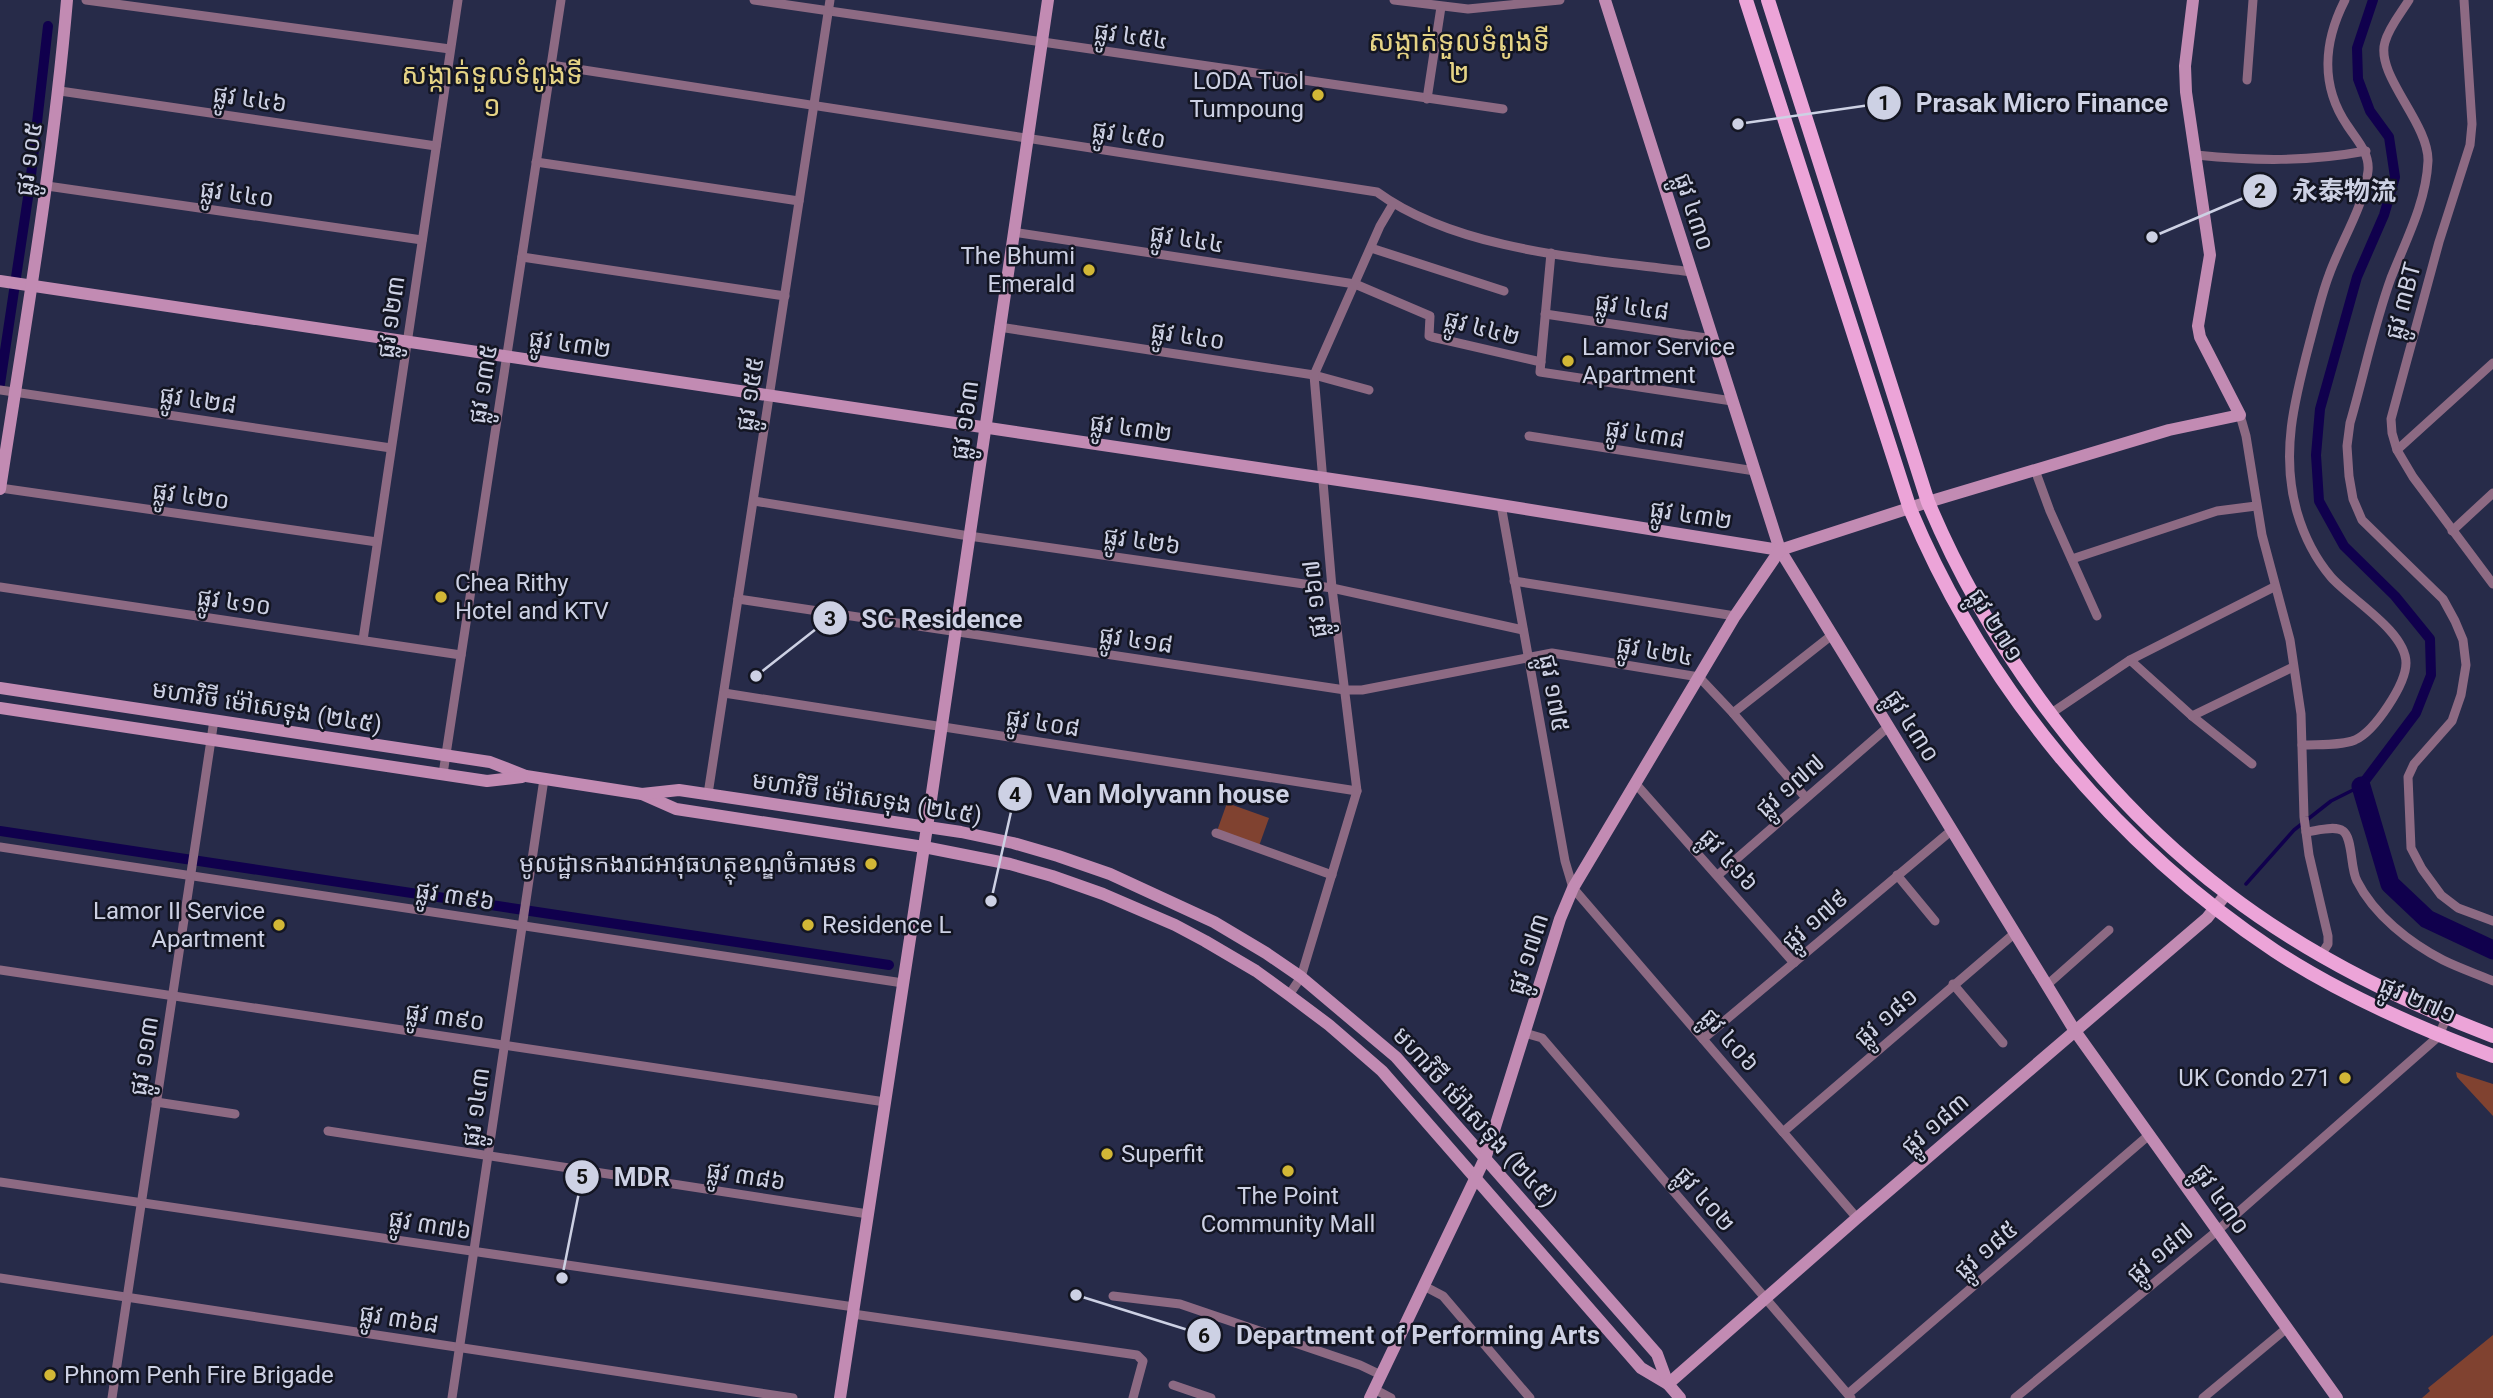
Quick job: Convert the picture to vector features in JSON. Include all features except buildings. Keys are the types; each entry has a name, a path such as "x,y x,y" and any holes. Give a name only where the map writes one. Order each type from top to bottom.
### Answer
{"main road":[{"name":"ផ្លូវ ២៧១","path":"1746,0 1910,509 1930,557 1958,609 2035,724 2101,804 2146,849 2215,908 2277,952 2392,1015 2493,1056"},
{"name":"ផ្លូវ ២៧១","path":"1769,0 1927,502 1946,547 2012,660 2050,714 2123,799 2184,858 2227,893 2321,955 2364,979 2446,1018 2493,1036"}],"street":[{"name":"ផ្លូវ ១០៥","path":"0,489 7,391 47,186 60,91 67,0"},
{"path":"86,0 450,49"},
{"name":"ផ្លូវ ១២៣","path":"363,640 458,0"},
{"name":"ផ្លូវ ១៣៥","path":"443,774 561,0"},
{"name":"ផ្លូវ ៤៥៤","path":"754,0 1503,109"},
{"name":"ផ្លូវ ១៥៥","path":"708,794 830,0"},
{"name":"ផ្លូវ ១៦៣","path":"840,1398 942,727 1048,0"},
{"path":"1394,0 1468,9 1560,0"},
{"name":"ផ្លូវ ៤៣០","path":"1605,0 1780,550 2075,1031 2337,1398"},
{"path":"2193,0 2185,66 2186,92 2210,255 2197,326 2205,349 2240,415 2246,436 2256,506 2274,587 2290,640 2301,714 2304,817 2309,855 2328,936 2328,944 2321,955"},
{"path":"2247,80 2253,0"},
{"path":"2302,745 2356,740 2371,727 2395,694 2403,677 2406,661 2401,646 2389,631 2332,578 2309,546 2288,472 2291,418 2296,393 2328,277 2364,189 2369,169 2365,151 2344,120 2330,88 2328,45 2345,0"},
{"path":"2409,0 2385,41 2383,53 2426,147 2426,177 2418,211 2391,279 2350,423 2347,446 2349,476 2353,499 2362,520 2443,599 2463,640 2466,665 2461,695 2452,720 2414,764 2408,778 2411,848 2441,895 2458,908 2493,921"},
{"name":"ផ្លូវ ៣BT","path":"2464,0 2472,114 2470,145 2439,242 2391,419 2397,450 2452,531 2493,584"},
{"path":"1427,99 1441,7"},
{"name":"ផ្លូវ ៤៥០","path":"551,65 1377,192 1393,204 1440,225 1476,236 1551,253 1692,272"},
{"name":"ផ្លូវ ៤៤៦","path":"60,91 436,146"},
{"path":"2196,155 2250,160 2290,160 2325,159 2365,151"},
{"path":"537,162 799,201"},
{"name":"ផ្លូវ ៤៤០","path":"47,186 422,240"},
{"path":"1314,375 1393,204"},
{"name":"ផ្លូវ ៤៤៤","path":"1013,232 1355,284"},
{"path":"1371,248 1504,291"},
{"path":"1541,367 1551,253"},
{"path":"522,257 785,296"},
{"name":"ផ្លូវ ៤៣២","path":"3,281 1325,478 1780,550 1927,502 2169,430 2240,415"},
{"name":"ផ្លូវ ៤៤២","path":"1355,284 1430,316 1429,335 1433,337 1541,367 1732,401"},
{"name":"ផ្លូវ ៤៤៨","path":"1545,314 1713,339"},
{"name":"ផ្លូវ ៤៤០","path":"999,327 1314,375 1369,390"},
{"path":"2397,450 2493,363"},
{"name":"ផ្លូវ ១៦៧","path":"1289,995 1301,977 1357,791 1332,588 1325,478 1314,375"},
{"name":"ផ្លូវ ៤២៨","path":"7,391 391,448"},
{"name":"ផ្លូវ ៤៣៨","path":"1529,436 1755,471"},
{"path":"2035,470 2050,511 2097,616"},
{"name":"ផ្លូវ ៤២០","path":"0,489 377,542"},
{"path":"2452,531 2493,494"},
{"name":"ផ្លូវ ៤២៦","path":"754,501 969,536 1332,588 1523,630"},
{"name":"ផ្លូវ ១៧៥","path":"1501,505 1565,861 1573,888"},
{"path":"2072,559 2217,511 2256,506"},
{"name":"ផ្លូវ ១៧៣","path":"1372,1393 1486,1156 1560,919 1573,888 1735,616 1780,550"},
{"path":"1514,581 1735,616"},
{"name":"ផ្លូវ ៤១០","path":"0,587 461,654"},
{"path":"2050,714 2130,660 2274,587"},
{"name":"ផ្លូវ ៤១៨","path":"738,599 1345,690 1362,690 1528,656"},
{"path":"1733,713 1832,635"},
{"name":"ផ្លូវ ៤២៤","path":"1528,656 1552,653 1699,677 1806,798"},
{"path":"2130,660 2192,716 2252,764"},
{"path":"2192,716 2293,667"},
{"name":"មហាវិថី ម៉ៅសេទុង (២៤៥)","path":"0,688 490,762 526,776 642,794 679,790 927,827 1013,843 1110,874 1185,907 1266,953 1301,977 1396,1057 1486,1156 1657,1354 1668,1384"},
{"name":"ផ្លូវ ៤០៨","path":"724,693 1357,791"},
{"name":"មហាវិថី ម៉ៅសេទុង (២៤៥)","path":"0,708 487,781 526,776"},
{"name":"ផ្លូវ ១១៣","path":"112,1398 214,720"},
{"name":"ផ្លូវ ១៧៧","path":"1717,875 1888,727"},
{"name":"ផ្លូវ ១៤៣","path":"452,1398 544,779"},
{"name":"ផ្លូវ ៤១៦","path":"1635,783 1794,963"},
{"name":"មហាវិថី ម៉ៅសេទុង (២៤៥)","path":"642,794 676,809 924,847 1010,864 1052,876 1103,894 1175,925 1256,971 1355,1046 1382,1071 1641,1368 1668,1384 1680,1398"},
{"path":"2306,830 2338,828 2346,832 2356,880 2369,900 2395,927 2444,961 2493,981"},
{"name":"ផ្លូវ ១៧៩","path":"1703,1039 1952,830"},
{"path":"1216,833 1332,875"},
{"name":"ផ្លូវ ៣៩៦","path":"0,847 191,871 522,926 903,983"},
{"path":"1052,876 1058,856"},
{"path":"1897,875 1935,921"},
{"name":"ផ្លូវ ៤០៦","path":"1573,888 1857,1218"},
{"name":"ផ្លូវ ១៨៣","path":"1668,1384 2207,918 2227,893"},
{"path":"2047,985 2109,930"},
{"name":"ផ្លូវ ១៨១","path":"1783,1132 2015,933"},
{"name":"ផ្លូវ ៣៩០","path":"0,970 885,1101"},
{"path":"1953,984 2003,1043"},
{"name":"ផ្លូវ ១៨៧","path":"2015,1398 2217,1231 2439,1036 2446,1018"},
{"name":"ផ្លូវ ៤០២","path":"1525,1033 1542,1038 1850,1396"},
{"path":"156,1102 234,1114"},
{"name":"ផ្លូវ ៣៨៦","path":"328,1131 868,1214"},
{"name":"ផ្លូវ ១៨៥","path":"1850,1396 2149,1135"},
{"name":"ផ្លូវ ៣៧៦","path":"0,1182 474,1251 1137,1355 1143,1361 1133,1398"},
{"path":"1549,1262 1565,1248"},
{"name":"ផ្លូវ ៣៦៨","path":"0,1278 793,1398"},
{"path":"1424,1286 1443,1296 1530,1398"},
{"path":"1112,1296 1180,1304 1360,1365 1381,1375"},
{"path":"2203,1398 2287,1328"},
{"path":"1173,1385 1211,1398"},
{"path":"1372,1393 1391,1398"}],"shaded area":[{"path":"1227,803 1269,818 1259,846 1217,831"},
{"path":"2456,1072 2493,1084 2493,1116 2457,1077"},
{"path":"2493,1335 2493,1398 2422,1398 2430,1391 2428,1388"}],"waterway":[{"path":"2361,786 2416,713 2431,675 2430,639 2395,596 2344,546 2319,501 2316,455 2320,409 2357,277 2384,215 2395,177 2389,137 2370,111 2358,79 2357,48 2373,0"},
{"path":"0,384 30,184 48,26"},
{"path":"2246,884 2294,830 2331,801 2361,786"},
{"path":"2361,786 2390,884 2427,919 2493,950"},
{"path":"0,831 889,965"}],"place":[{"name":"LODA Tuol Tumpoung","path":"1318,95"},
{"name":"Prasak Micro Finance","path":"1738,124"},
{"name":"永泰物流","path":"2152,237"},
{"name":"The Bhumi Emerald","path":"1089,270"},
{"name":"Lamor Service Apartment","path":"1568,361"},
{"name":"Chea Rithy Hotel and KTV","path":"441,597"},
{"name":"SC Residence","path":"756,676"},
{"name":"មូលដ្ឋានកងរាជអាវុធហត្ថុខណ្ឌចំការមន","path":"871,864"},
{"name":"Van Molyvann house","path":"991,901"},
{"name":"Lamor II Service Apartment","path":"279,925"},
{"name":"Residence L","path":"808,925"},
{"name":"UK Condo 271","path":"2345,1078"},
{"name":"Superfit","path":"1107,1154"},
{"name":"The Point Community Mall","path":"1288,1171"},
{"name":"MDR","path":"562,1278"},
{"name":"Department of Performing Arts","path":"1076,1295"},
{"name":"Phnom Penh Fire Brigade","path":"50,1375"}],"district":[{"name":"សង្កាត់ទួលទំពូងទី ២","path":"1459,57"},
{"name":"សង្កាត់ទួលទំពូងទី ១","path":"492,90"}]}
